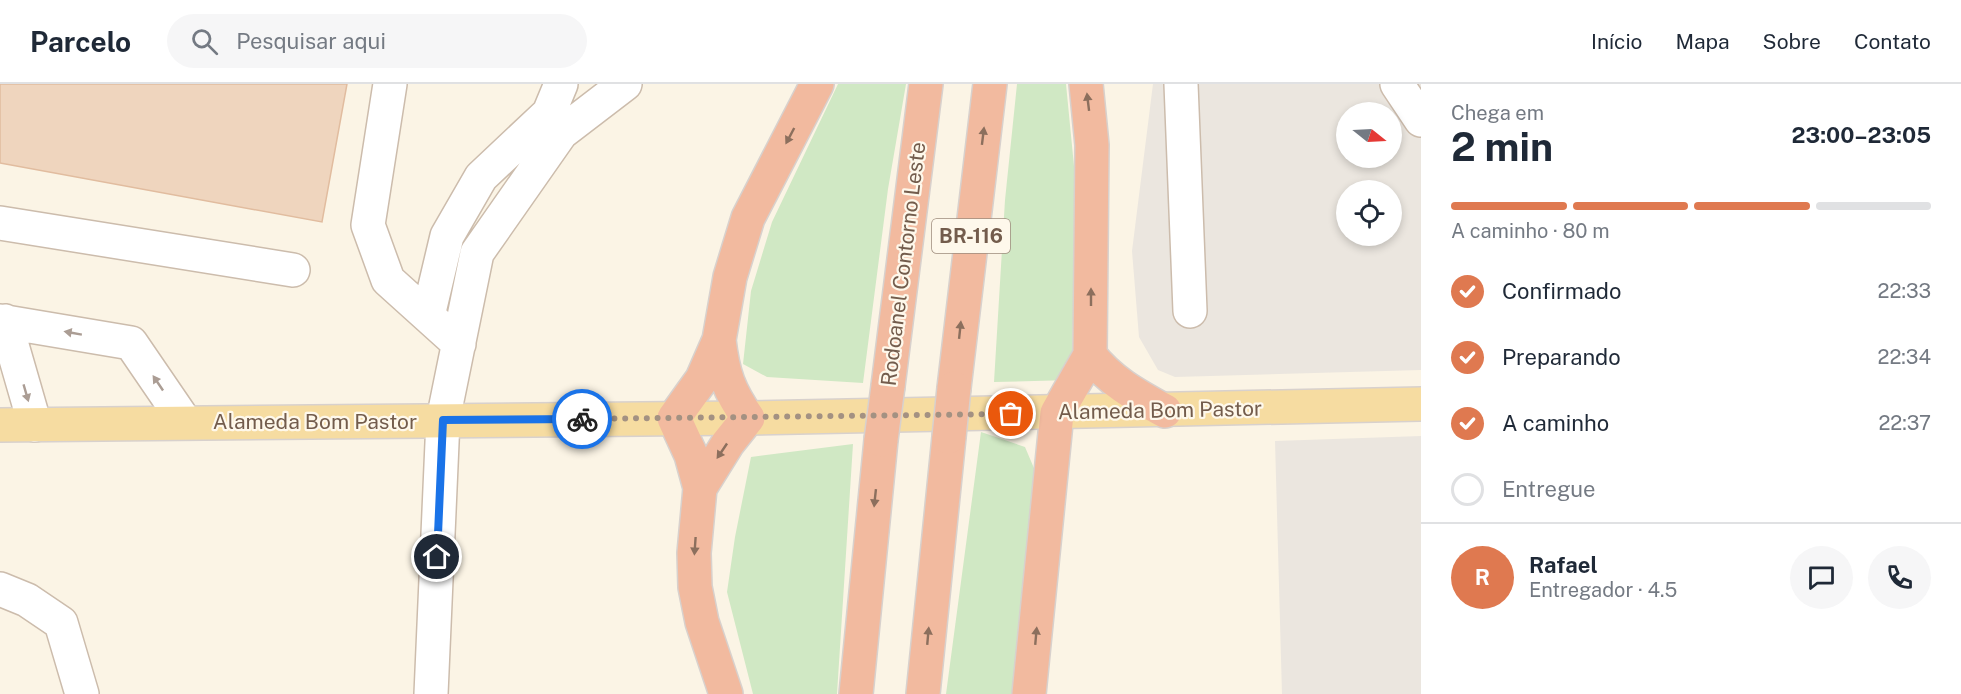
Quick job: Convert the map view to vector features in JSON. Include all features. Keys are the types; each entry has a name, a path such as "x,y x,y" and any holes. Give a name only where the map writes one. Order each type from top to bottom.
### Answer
{"highway":[{"name":"Rodoanel Contorno Leste","path":"856,694 881,440 926,84"},
{"name":"BR-116","path":"923,694 954,388 990,84"},
{"path":"1029,694 1057,413 1090,355 1092,145 1086,84"},
{"path":"726,694 702,622 695,587 694,553 700,488 691,455 675,418 702,379 719,340 730,277 747,218 814,87"},
{"path":"700,488 728,443 748,418 733,396 726,380 719,340"},
{"path":"1090,355 1117,383 1165,411"}],"main road":[{"name":"Alameda Bom Pastor","path":"0,425 748,418 1421,404"}],"street":[{"path":"390,84 368,225 388,280 459,344"},
{"path":"428,316 447,236 481,177 549,113 561,84"},
{"path":"431,694 443,420 477,253 561,133 625,84"},
{"path":"1181,84 1190,311"},
{"path":"1398,84 1421,120"},
{"path":"0,223 292,270"},
{"path":"35,425 3,321 131,343 185,422"},
{"path":"0,590 27,600 61,623 82,694"}],"shaded area":[{"path":"1153,84 1421,84 1421,370 1175,377 1158,370 1139,337 1132,251"},
{"path":"1421,436 1421,694 1282,694 1275,441"}],"green space":[{"path":"838,84 906,84 888,189 863,383 767,377 743,364 751,291 772,222"},
{"path":"1017,84 1066,84 1077,197 1071,380 994,382 1005,200"},
{"path":"981,432 1025,447 1039,480 1017,694 946,694"},
{"path":"853,444 837,694 753,694 727,592 751,457"}],"building":[{"path":"0,84 347,84 322,222 0,163"}],"way so far":[{"path":"582,419 1011,414"}],"route":[{"path":"437,557 443,420 582,419"}]}
